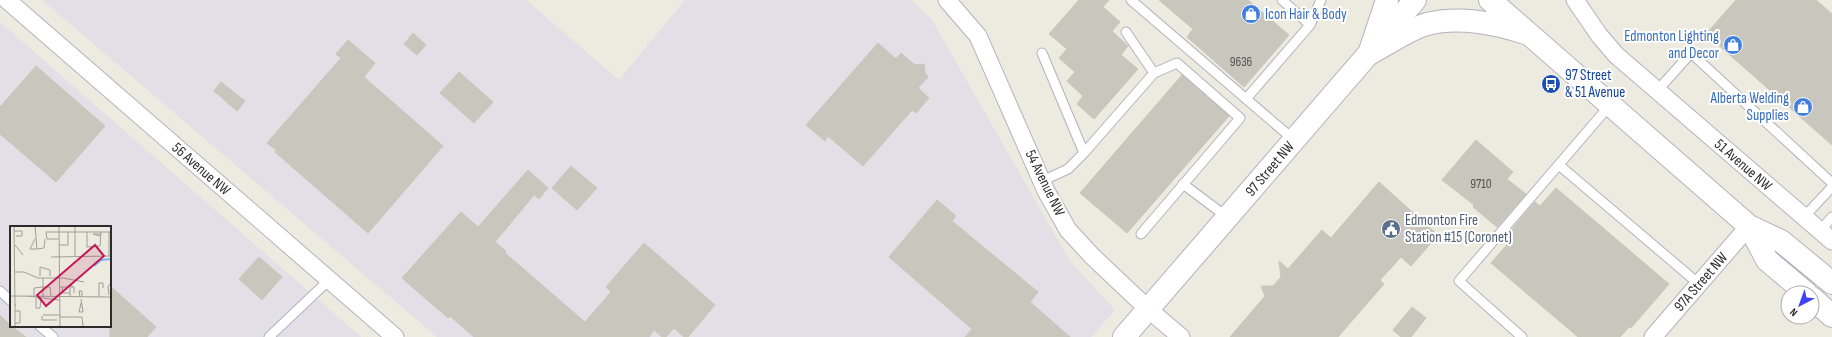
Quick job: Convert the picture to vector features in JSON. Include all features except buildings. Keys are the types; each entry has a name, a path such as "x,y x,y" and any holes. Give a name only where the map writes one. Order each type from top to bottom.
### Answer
{"main road":[{"path":"1369,54 1387,0"},
{"name":"97 Street NW","path":"1124,337 1415,0"},
{"path":"1490,0 1749,226 1781,241 1832,283"},
{"path":"1369,54 1420,27 1448,21 1480,23 1509,28 1530,35"},
{"path":"1749,226 1767,260 1797,285"},
{"path":"1820,305 1832,316"}],"street":[{"name":"56 Avenue NW","path":"7,0 395,337"},
{"name":"54 Avenue NW","path":"948,0 978,36 1042,181 1068,230 1092,256 1148,309 1181,337"},
{"name":"51 Avenue NW","path":"1575,0 1599,35 1616,55 1826,236"},
{"name":"97A Street NW","path":"1653,337 1749,226"}],"lane":[{"path":"1131,0 1294,140"},
{"path":"1282,0 1310,25"},
{"path":"1246,99 1310,25 1321,0"},
{"path":"1126,32 1154,73"},
{"path":"1042,53 1084,153"},
{"path":"1657,91 1691,53 1832,183"},
{"path":"1042,181 1068,169 1084,153 1154,73 1177,63 1240,118 1141,234"},
{"path":"1522,337 1459,281 1610,105"},
{"path":"1559,165 1700,284"},
{"path":"1184,184 1228,218"},
{"path":"1804,217 1832,187"},
{"path":"1826,236 1832,217"},
{"path":"269,337 329,280"},
{"path":"0,291 10,300"},
{"path":"41,327 53,337"}],"shaded area":[{"path":"42,0 526,0 619,80 685,0 911,0 932,20 1070,261 1115,310 1091,337 437,337"},
{"path":"0,22 361,337 0,337"}],"place":[{"name":"Icon Hair & Body","path":"1251,14"},
{"name":"Edmonton Lighting and Decor","path":"1733,45"},
{"name":"97 Street & 51 Avenue","path":"1551,84"},
{"name":"Alberta Welding Supplies","path":"1803,107"},
{"name":"Edmonton Fire Station #15 (Coronet)","path":"1391,229"}]}
